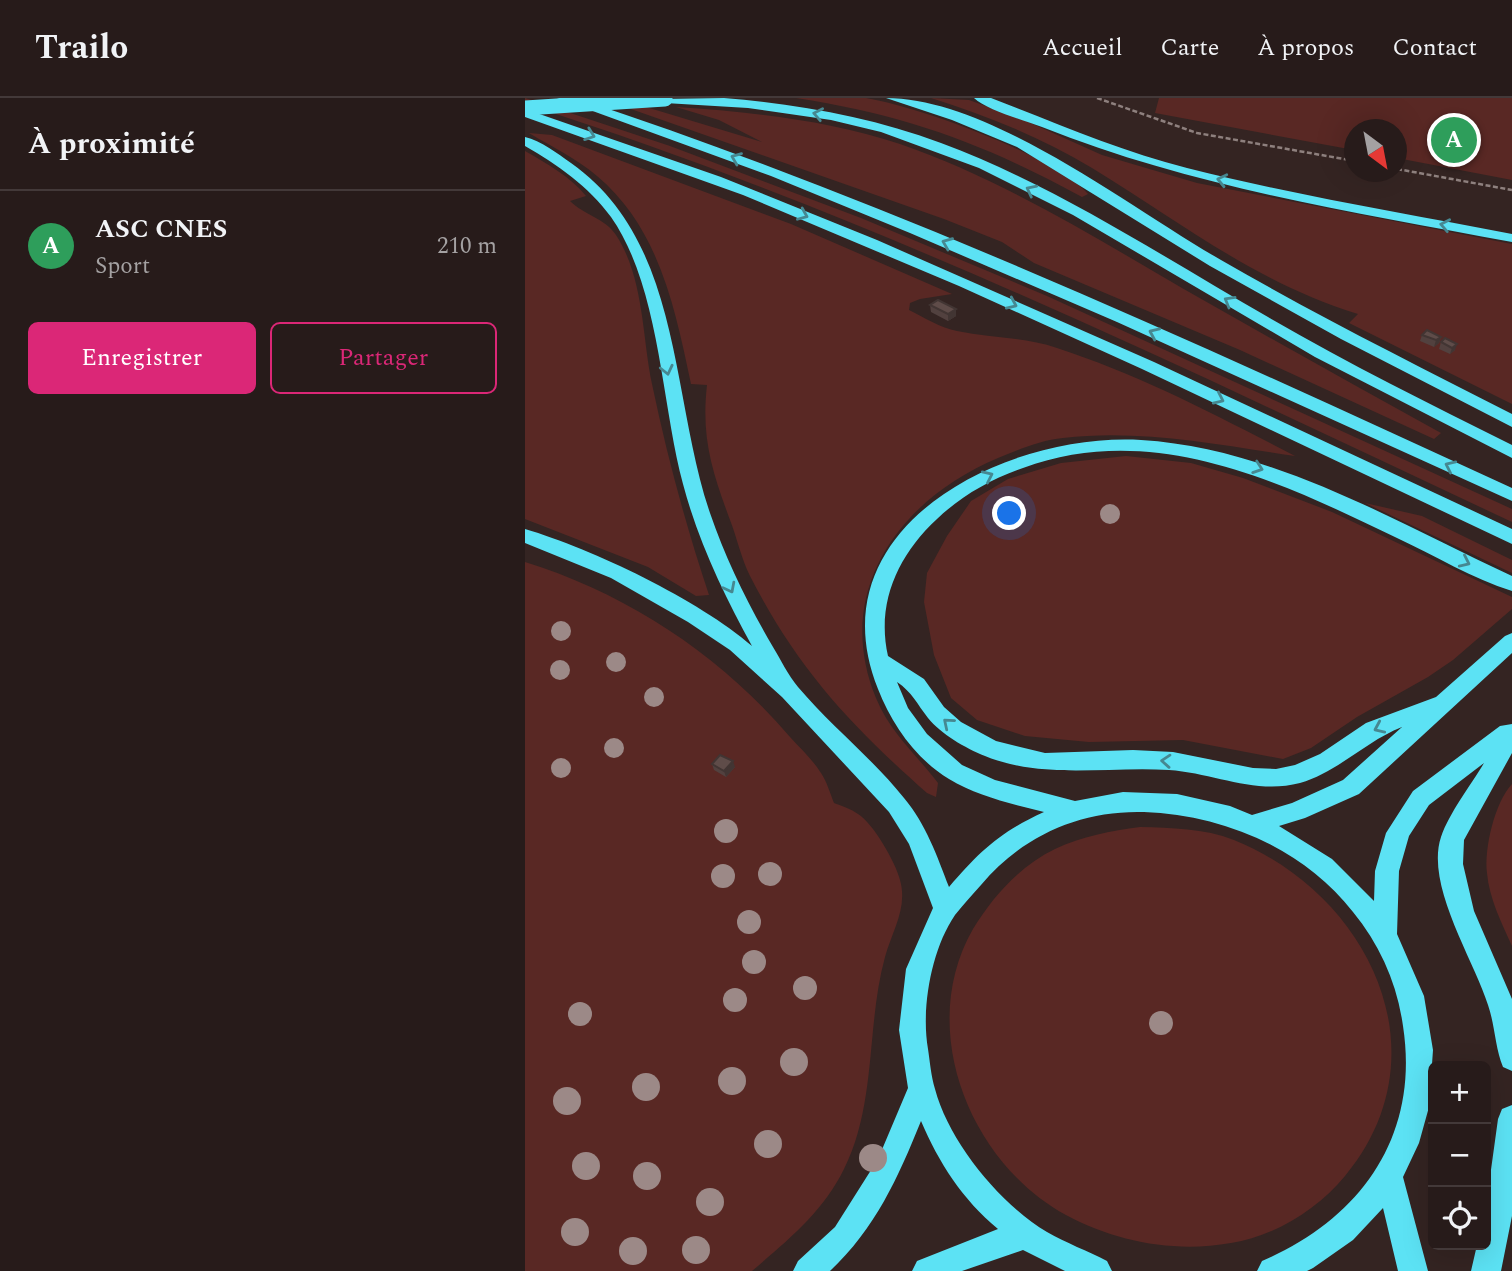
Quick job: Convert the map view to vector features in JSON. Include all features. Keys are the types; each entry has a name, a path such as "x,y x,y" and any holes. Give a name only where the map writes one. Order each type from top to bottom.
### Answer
{"highway":[{"path":"563,98 689,140 961,248 1330,410 1512,495"},
{"path":"892,98 957,117 1022,144 1215,263 1347,336 1512,421"},
{"path":"980,98 1101,146 1183,171 1337,205 1512,238"},
{"path":"525,110 665,99 793,109 885,129 938,147 989,168 1068,209 1288,336 1512,452"},
{"path":"525,110 777,204 927,267 1341,455 1512,537"},
{"path":"525,141 575,172 600,195 627,230 647,278 692,484 724,576 752,631 789,691"},
{"path":"1075,811 968,779 925,748 904,720 890,693 878,660 874,624 878,595 890,564 908,536 930,512 978,481 1004,469 1068,449 1143,446 1184,451 1244,463 1305,487 1512,584"},
{"path":"525,536 618,573 695,617 737,645 789,691 897,805 919,840 945,907"},
{"path":"1256,823 1297,811 1350,787 1510,643"},
{"path":"878,660 917,684 936,713 953,729 991,749 1045,762 1133,759 1173,761 1253,778 1299,774 1328,760 1374,729 1443,703"},
{"path":"1385,934 1387,871 1398,833 1421,798 1512,731"},
{"path":"1512,731 1452,839 1450,855 1463,915 1507,1025 1512,1058"},
{"path":"1097,1271 1070,1262 1024,1235 977,1194 941,1144 920,1090 912,1041 914,993 925,948 945,907 970,874 1002,847 1037,826 1075,811 1120,802 1165,802 1211,808 1256,823 1305,850 1349,888 1385,934 1406,979 1419,1028 1421,1079 1411,1129 1389,1177 1360,1215 1322,1247 1272,1271"},
{"path":"808,1271 845,1237 888,1169 920,1090"},
{"path":"1486,1271 1505,1182 1512,1119"},
{"path":"1389,1177 1413,1271"},
{"path":"927,1271 979,1249 1024,1235"}],"path":[{"path":"1097,98 1197,133 1344,159"},
{"path":"1407,171 1512,190"}],"shaded area":[{"path":"525,98 670,146 861,218 1047,296 1512,509 1512,522 1025,296 778,193 525,104"},
{"path":"796,98 866,98 918,111 1017,149 1071,179 1088,194 1082,197 1012,162 944,134 873,113"},
{"path":"931,98 969,100 1024,120 1102,155 1197,183 1512,244 1512,404 1349,323 1358,314 1321,301 1252,268 1092,168 1053,147 993,120"},
{"path":"1159,98 1512,98 1512,180 1407,160 1407,119 1344,119 1344,148 1155,113"},
{"path":"646,107 762,142 719,120 676,107 818,123 873,136 937,158 1045,209 1441,433 1434,439 1240,350 1034,263 1002,242 628,108"},
{"path":"529,133 552,135 791,224 952,294 910,303 909,310 938,325 957,331 1045,344 1088,359 1178,397 1295,456 1151,437 1122,435 1063,438 1038,443 998,458 963,476 931,498 905,524 884,553 869,586 863,621 865,659 876,698 896,733 938,783 936,797 927,793 899,768 827,694 787,639 750,576 709,454 707,385 691,384 671,298 650,245 636,220 597,176"},
{"path":"525,151 558,171 580,189 586,196 570,201 611,229 625,252 637,288 652,384 664,438 709,595 696,596 648,567 525,519"},
{"path":"1126,456 1191,463 1243,478 1332,512 1512,597 1512,609 1453,660 1428,677 1357,717 1311,748 1283,759 1183,740 1089,742 1025,736 977,720 951,698 934,655 924,602 927,573 947,536 971,501 1008,479 1061,463"},
{"path":"1365,503 1422,516 1512,560 1512,573"},
{"path":"525,562 600,591 636,610 703,654 763,707 814,763 825,780 834,803 864,819 883,844 898,873 902,890 901,910 879,983 862,1118 854,1144 844,1169 826,1199 803,1225 752,1271 525,1271"},
{"path":"1512,784 1512,946 1493,901 1487,863 1489,839 1496,813"},
{"path":"1140,827 1187,829 1234,840 1281,865 1322,898 1355,938 1378,982 1390,1030 1390,1079 1375,1128 1345,1176 1309,1210 1294,1219 1264,1234 1231,1243 1167,1246 1125,1238 1066,1215 1032,1192 1003,1162 979,1127 962,1089 952,1049 950,1008 957,968 973,929 1008,883 1030,864 1065,844 1107,832"}],"building":[{"path":"938,300 956,309 948,314 930,305"},
{"path":"1427,330 1441,337 1436,340 1422,335"},
{"path":"1445,338 1457,344 1452,348 1441,342"},
{"path":"720,755 733,761 724,771 712,764"}],"place":[{"name":"ASC CNES","path":"1454,140"}]}
